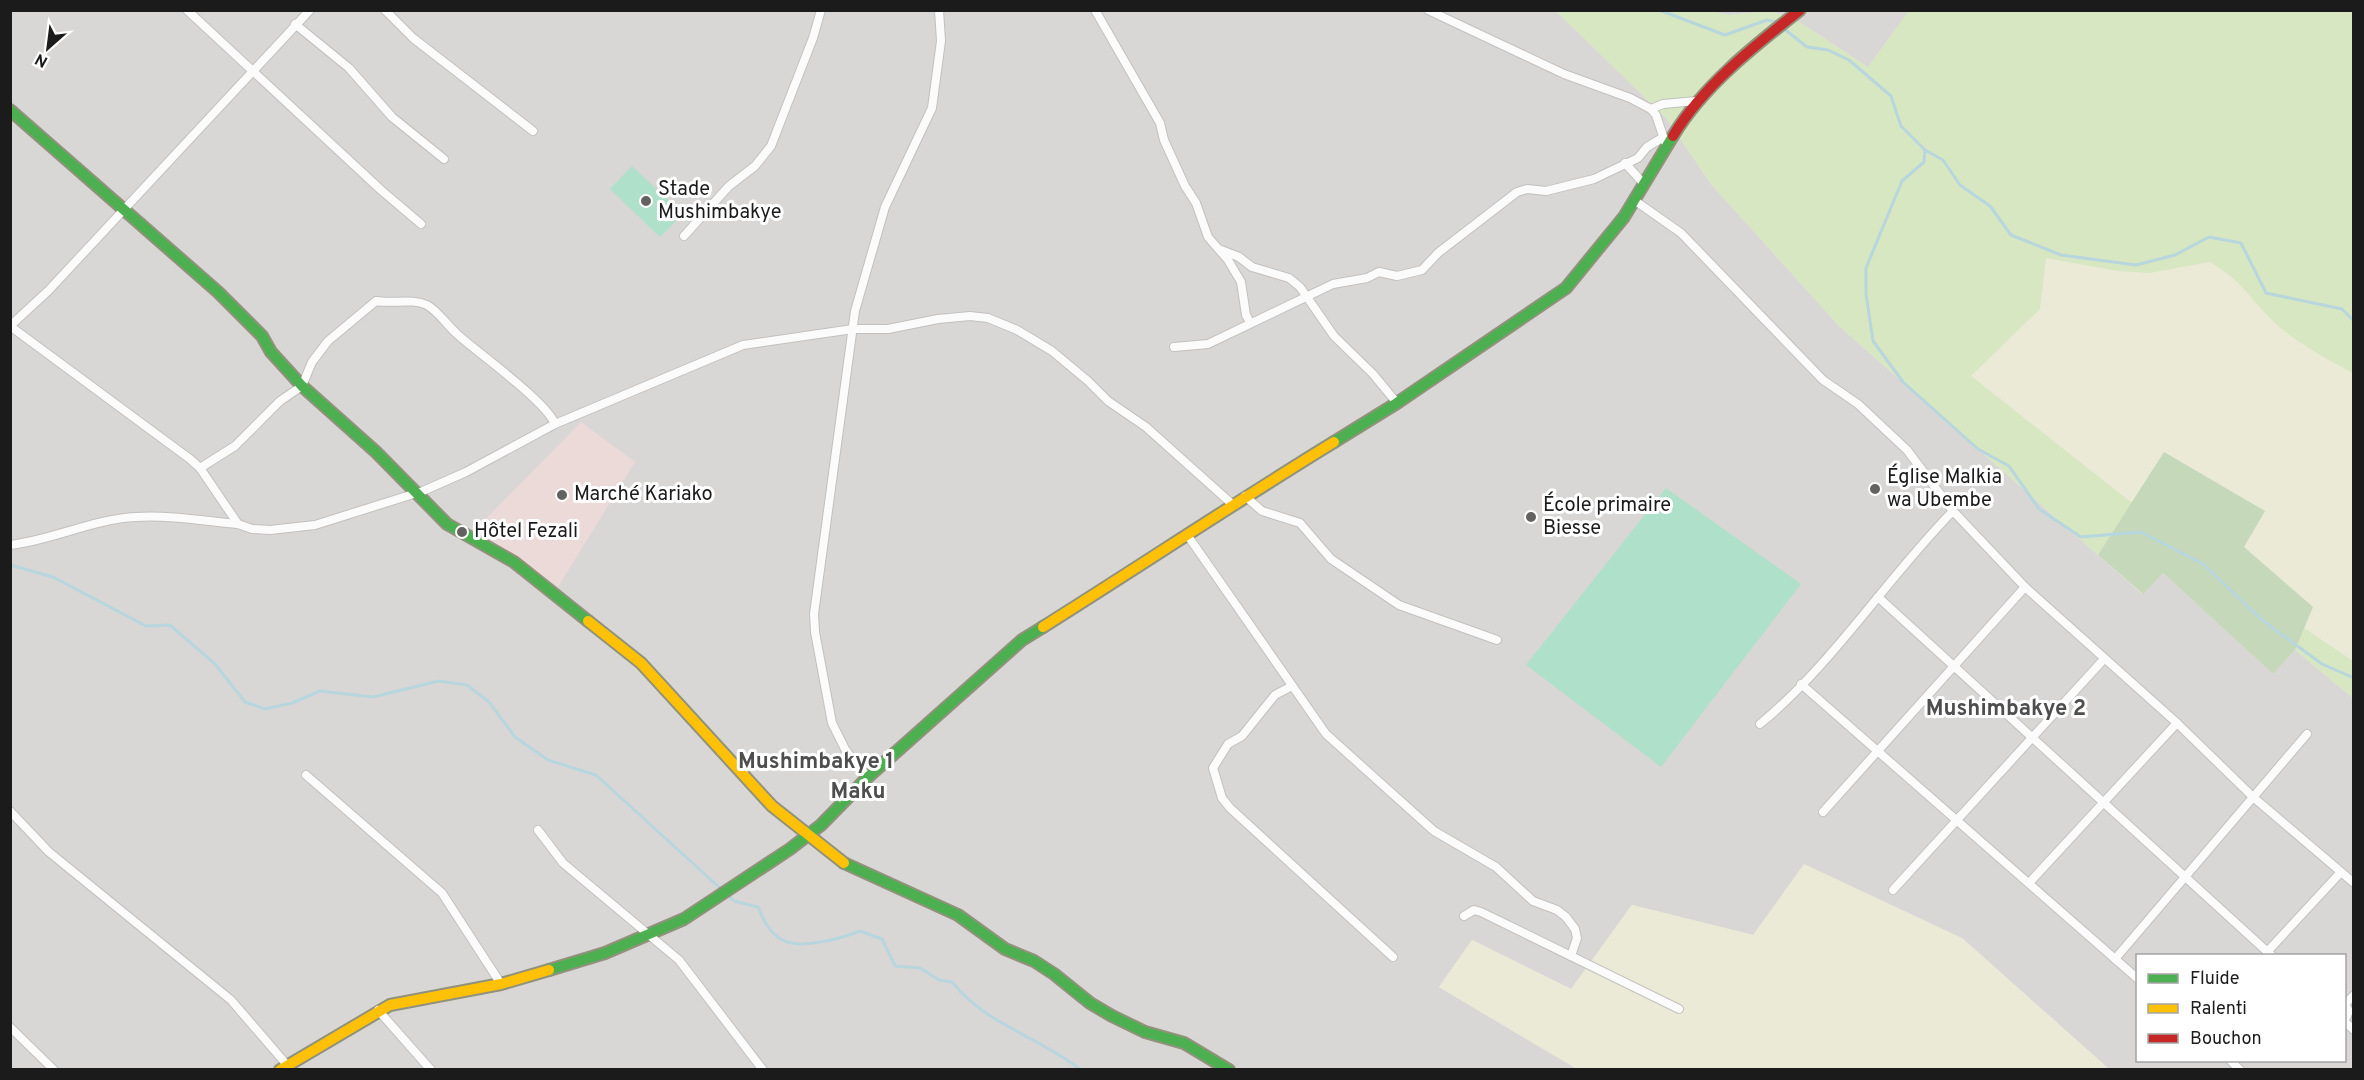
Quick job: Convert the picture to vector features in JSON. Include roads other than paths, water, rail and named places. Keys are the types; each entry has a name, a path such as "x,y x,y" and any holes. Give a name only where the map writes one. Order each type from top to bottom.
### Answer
{"main road":[{"path":"284,1067 378,1010 416,1000 501,984 605,954 652,934 684,919 808,836 868,777 1022,640 1188,536 1232,504 1397,403 1566,288 1612,234 1644,184 1665,142 1697,101 1773,31 1796,13"},
{"path":"10,110 124,209 254,329 302,386 376,452 447,524 514,562 634,657 772,806 808,836 846,865 958,915 1005,949 1034,961 1054,974 1089,1003 1112,1016 1145,1032 1184,1043 1229,1070"}],"street":[{"path":"187,10 252,73 421,224"},
{"path":"238,524 200,468 138,419 10,326 48,291 310,10"},
{"path":"385,10 413,38 533,131"},
{"path":"684,236 729,186 756,166 771,146 813,38 821,10"},
{"path":"868,777 846,751 832,723 814,623 817,586 855,310 879,222 934,100 941,41 939,10"},
{"path":"1095,10 1160,123 1164,140 1185,186 1196,203 1208,237 1221,250 1241,282 1246,315 1250,322"},
{"path":"1174,347 1208,344 1250,322 1334,284 1367,278 1379,272 1397,276 1422,270 1438,253 1516,192 1527,189 1546,191 1594,179 1638,158 1647,147 1665,142 1656,116 1651,109 1630,98 1564,74 1428,10"},
{"path":"295,24 350,68 392,117 444,159"},
{"path":"1651,109 1663,104 1697,101"},
{"path":"1625,163 1644,184"},
{"path":"1634,200 1681,233 1823,380 1872,416 1926,472 1953,511 2025,587 2177,723 2253,797 2354,883"},
{"path":"1221,250 1239,257 1252,267 1289,278 1300,287 1305,298 1334,336 1373,374 1397,403"},
{"path":"200,468 235,446 280,401 302,386 312,362 328,341 376,302 419,302 430,307 486,360 552,415 555,424"},
{"path":"10,545 33,542 91,526 136,517 238,524 252,529 270,530 315,525 416,493 466,472 555,424 743,345 790,338 810,338 853,329 888,329 938,319 970,316 988,318 1017,330 1052,351 1108,401 1146,427 1232,504"},
{"path":"1245,496 1262,511 1300,523 1331,559 1399,605 1497,640"},
{"path":"1760,724 1781,707 1878,597 1924,540 1953,511"},
{"path":"1188,536 1326,734 1427,825 1496,867 1533,901 1557,910 1566,917 1575,928 1577,938 1571,956"},
{"path":"1822,812 2025,587"},
{"path":"1878,597 2270,953 2341,872"},
{"path":"1893,890 2104,659"},
{"path":"1801,684 2136,977"},
{"path":"1292,686 1275,695 1242,736 1231,740 1220,753 1213,768 1218,789 1230,808 1393,957"},
{"path":"2029,883 2177,723"},
{"path":"2115,959 2307,734"},
{"path":"306,775 442,893 501,984"},
{"path":"10,811 49,852 231,1000 284,1067"},
{"path":"538,830 563,863 652,934 680,960 763,1070"},
{"path":"1464,916 1474,910 1481,912 1679,1009"},
{"path":"378,1010 431,1070"},
{"path":"10,1027 54,1070"}],"waterway":[{"path":"1659,10 1725,35 1767,20 1776,22"},
{"path":"1783,28 1807,47 1828,50 1849,60 1891,96 1901,126 1925,150 1943,160 1960,185 1990,206 2011,235 2061,255 2136,265 2175,255 2209,237 2241,243 2266,293 2342,309 2354,321"},
{"path":"1925,150 1924,162 1902,181 1866,268 1866,294 1873,341 1903,382 1978,449 2009,466 2039,509 2081,537 2141,532 2203,564 2262,620 2322,664 2354,678"},
{"path":"10,565 53,577 146,626 170,625 215,664 245,702 265,709 292,703 320,691 373,697 439,681 467,685 489,702 515,737 548,760 596,775 721,889"},
{"path":"728,895 734,901 758,907 772,932 787,942 814,943 860,931 882,939 895,966 920,968 939,980 952,982 966,997 997,1020 1048,1048 1081,1070"}],"place":[{"name":"Stade Mushimbakye","path":"646,201"},
{"name":"Église Malkia wa Ubembe","path":"1875,489"},
{"name":"Marché Kariako","path":"562,495"},
{"name":"École primaire Biesse","path":"1531,517"},
{"name":"Hôtel Fezali","path":"462,532"}],"district":[{"name":"Mushimbakye 2","path":"2006,709"},
{"name":"Mushimbakye 1","path":"816,762"},
{"name":"Maku","path":"858,792"}]}
